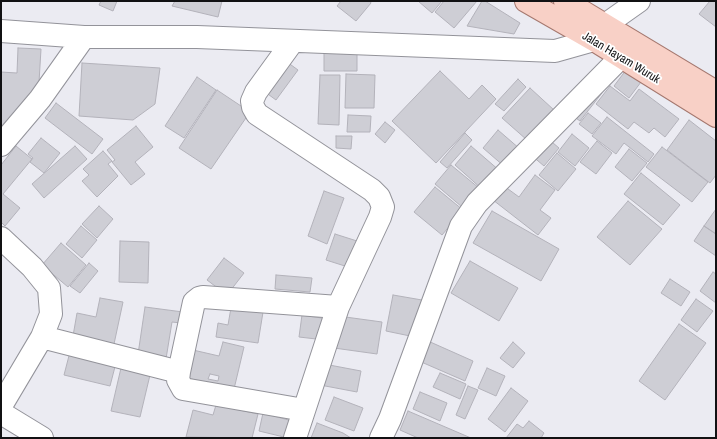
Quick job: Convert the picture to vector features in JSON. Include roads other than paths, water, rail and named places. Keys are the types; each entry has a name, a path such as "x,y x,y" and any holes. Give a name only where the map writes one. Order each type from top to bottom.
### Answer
{"main road":[{"name":"Jalan Hayam Wuruk","path":"526,1 599,32 627,49 716,92"},
{"name":"Jalan Hayam Wuruk","path":"565,1 599,32"},
{"name":"Jalan Hayam Wuruk","path":"627,49 716,116"}],"street":[{"path":"1,31 84,37 197,37 555,51 599,32 639,1"},
{"path":"1,145 40,99 84,37"},
{"path":"292,41 256,92 252,101 253,107 257,114 372,190 379,197 383,207 380,217 338,307 295,438"},
{"path":"381,438 390,419 461,226 477,202 627,49"},
{"path":"1,238 32,267 49,288 51,314 42,337 1,406"},
{"path":"304,410 183,389 178,380 178,372 194,302 199,298 204,297 338,307"},
{"path":"42,337 178,372"},
{"path":"1,413 42,438"}]}
